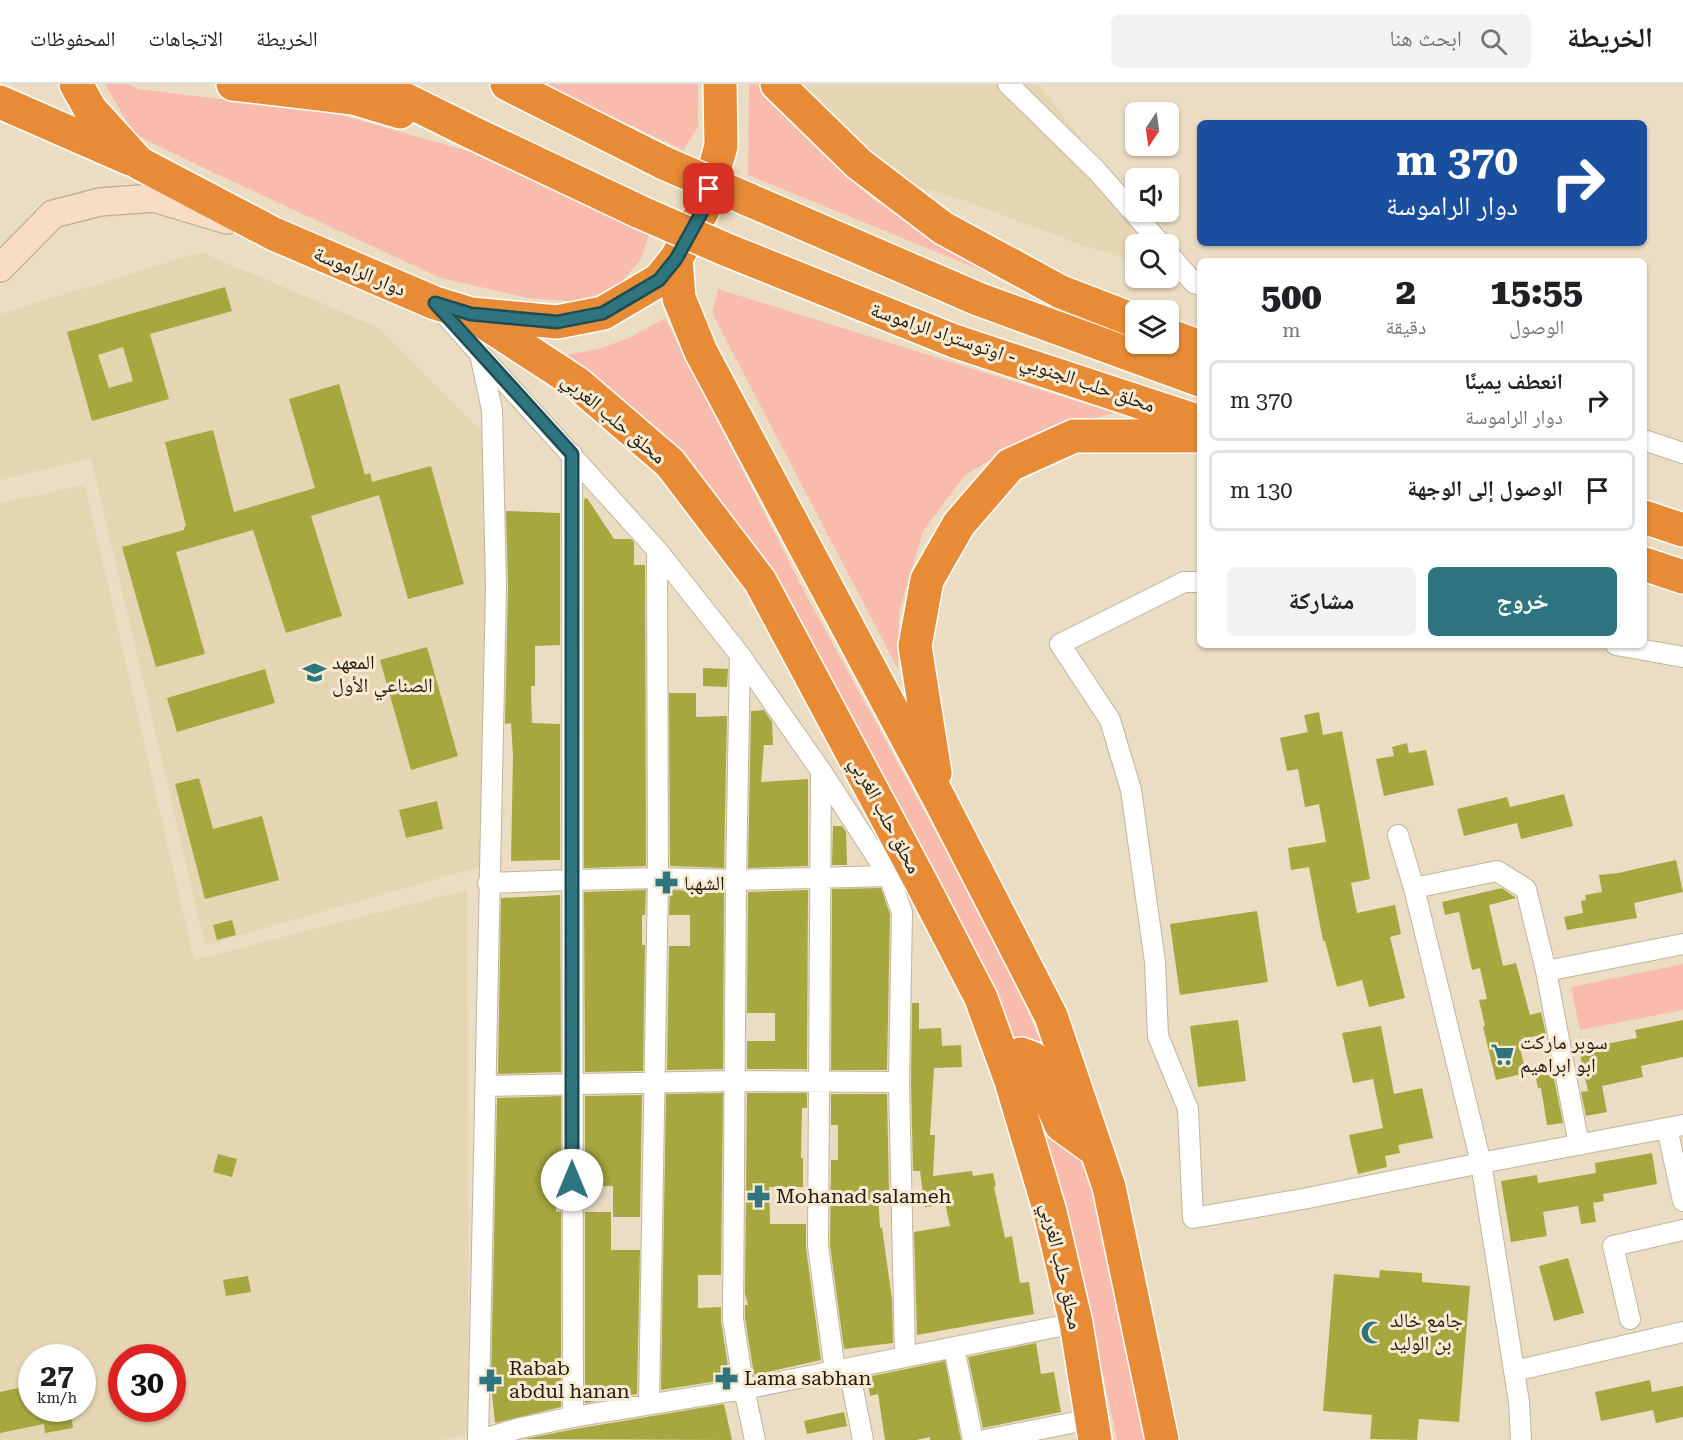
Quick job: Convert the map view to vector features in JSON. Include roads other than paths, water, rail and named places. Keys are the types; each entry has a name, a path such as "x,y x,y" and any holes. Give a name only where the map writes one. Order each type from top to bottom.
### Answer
{"highway":[{"name":"دوار الراموسة","path":"76,84 90,109 140,163 274,234 435,303 471,314 557,322 603,313 659,280 676,259 703,210 721,146 720,84"},
{"path":"233,84 353,98 472,133"},
{"path":"374,84 472,133"},
{"name":"محلق حلب الجنوبي - اوتوستراد الراموسة","path":"507,84 664,163 978,299 1197,379"},
{"path":"777,84 860,164 943,228 1062,292 1125,317"},
{"path":"0,102 140,163"},
{"name":"محلق حلب الجنوبي - اوتوستراد الراموسة","path":"472,133 639,212 727,250 954,341 1197,421"},
{"path":"676,259 679,297 701,352 939,798 1052,1016 1109,1186 1162,1440"},
{"name":"محلق حلب الغربي","path":"471,314 577,383 670,463 760,580 981,998 1011,1081 1050,1212 1076,1323 1093,1429"},
{"path":"1179,339 1197,346"},
{"path":"939,798 915,646 927,580 959,524 1010,465 1074,436 1197,435"},
{"path":"1647,519 1683,530"},
{"path":"1647,565 1683,577"},
{"path":"1011,1081 1010,1058 1021,1054 1032,1058 1062,1125 1097,1151"}],"street":[{"path":"1008,84 1097,171 1152,234"},
{"path":"0,268 53,214 100,202 154,198 274,234"},
{"path":"1179,266 1197,284"},
{"path":"435,303 657,550 740,655 821,771 889,876 902,912 899,1082 905,1355"},
{"path":"480,354 492,410 495,575 479,1440 522,1434 573,1417 744,1389 905,1355 1076,1323"},
{"path":"1647,441 1683,453"},
{"path":"572,454 573,1417"},
{"path":"649,1403 658,878 657,550"},
{"path":"1197,582 1184,582 1060,644 1110,720 1131,789 1155,962 1158,1036 1188,1109 1193,1218 1675,1127 1683,1201"},
{"path":"1633,648 1683,657"},
{"path":"740,655 735,880 733,1319 754,1440"},
{"path":"821,771 818,1246 842,1370 863,1440"},
{"path":"1398,835 1414,888 1481,1163 1519,1402 1521,1440"},
{"path":"1414,888 1497,871 1526,889 1546,971 1579,1145"},
{"path":"488,883 658,878 735,880 889,876 921,882"},
{"path":"1546,971 1683,944"},
{"path":"486,1086 734,1081 899,1082"},
{"path":"1630,1319 1613,1246 1683,1230"},
{"path":"1514,1371 1683,1332"},
{"path":"954,1347 973,1440"},
{"path":"1152,1394 1173,1440"},
{"path":"985,1440 1093,1429"}],"place":[{"name":"المعهد الصناعي الأول","path":"314,673"},
{"name":"الشهبا","path":"666,883"},
{"name":"سوبر ماركت ابو ابراهيم","path":"1502,1054"},
{"name":"Mohanad salameh","path":"758,1196"},
{"name":"جامع خالد بن الوليد","path":"1372,1332"},
{"name":"Lama sabhan","path":"726,1378"},
{"name":"Rabab abdul hanan","path":"491,1380"}]}
